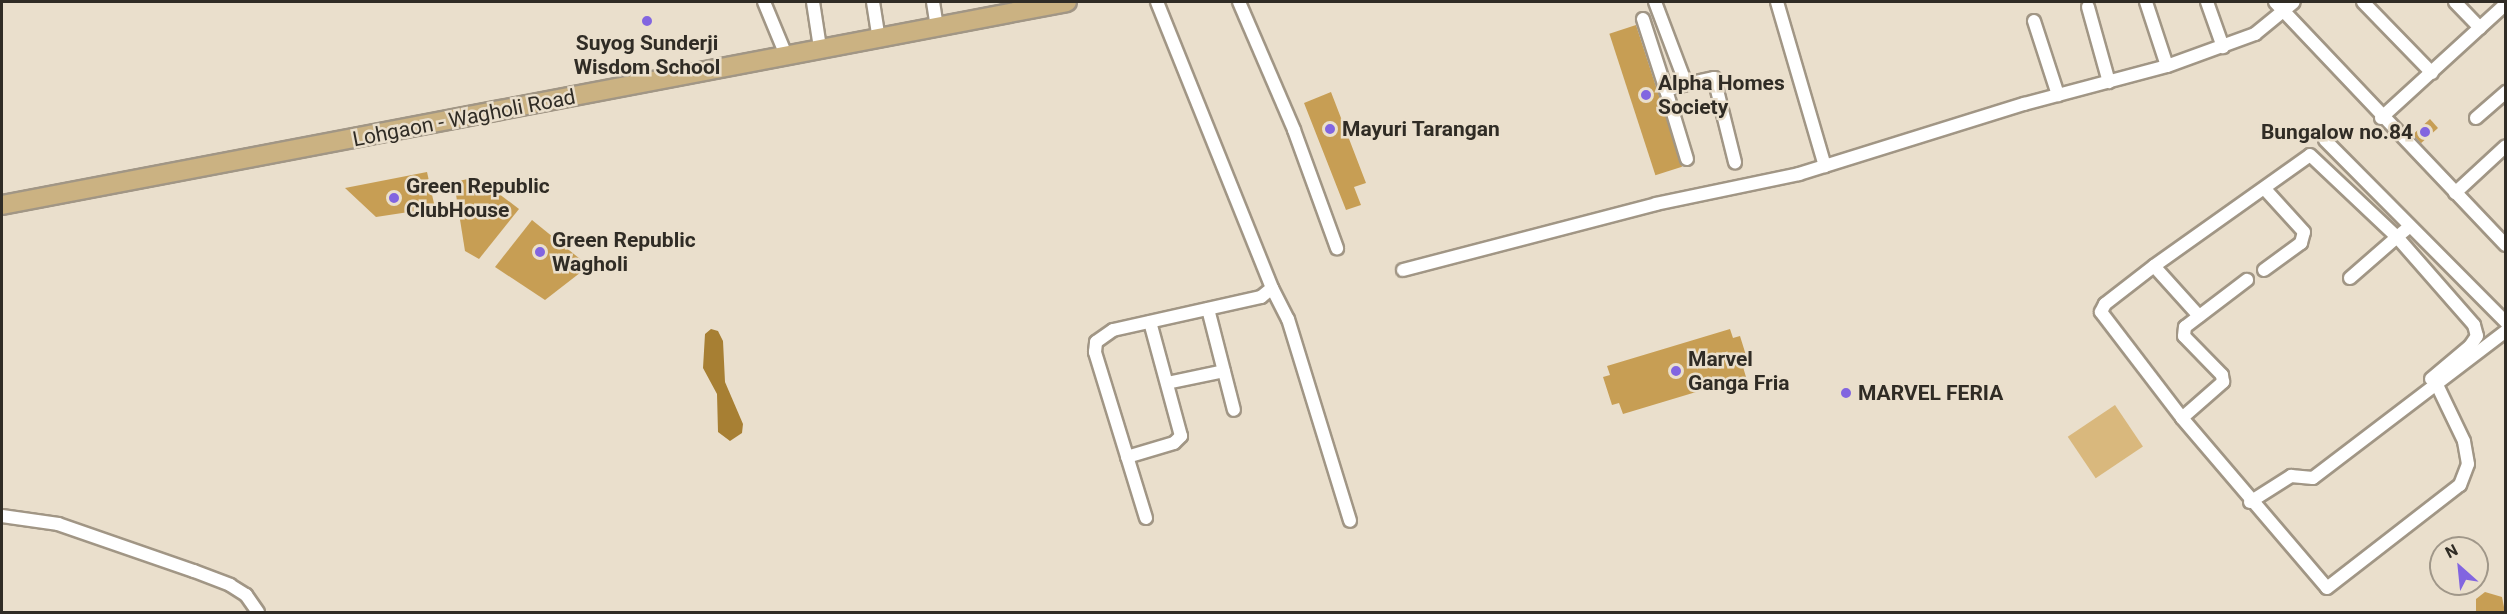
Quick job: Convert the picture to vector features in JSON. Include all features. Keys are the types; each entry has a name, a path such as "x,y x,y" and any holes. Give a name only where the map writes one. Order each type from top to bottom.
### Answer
{"main road":[{"name":"Lohgaon - Wagholi Road","path":"2,205 1067,2"}],"street":[{"path":"764,2 786,55"},
{"path":"813,2 820,48"},
{"path":"873,2 879,38"},
{"path":"933,2 937,27"},
{"path":"1157,2 1272,288 1288,319 1350,521"},
{"path":"1239,2 1294,130 1337,248"},
{"path":"1655,2 1686,84"},
{"path":"1777,2 1825,166"},
{"path":"2146,2 2167,66"},
{"path":"2207,2 2223,47"},
{"path":"1403,270 1656,204 1825,166 2058,95 2167,66 2255,34 2279,7 2294,2"},
{"path":"2363,2 2432,73"},
{"path":"2455,2 2480,28"},
{"path":"2381,118 2505,4"},
{"path":"2088,7 2109,82"},
{"path":"2279,7 2381,118 2505,245"},
{"path":"1643,19 1687,159"},
{"path":"2034,21 2058,95"},
{"path":"1666,90 1714,78 1735,162"},
{"path":"2476,118 2505,92"},
{"path":"2325,140 2505,322"},
{"path":"2455,194 2505,147"},
{"path":"2391,412 2454,361 2477,336 2474,324 2397,237 2310,155 2154,266 2104,304 2101,312 2182,418 2320,583 2334,585 2460,485 2469,464 2464,441 2437,385"},
{"path":"2264,188 2304,232 2301,243 2264,270"},
{"path":"2350,278 2410,226"},
{"path":"2154,266 2199,316"},
{"path":"2182,418 2223,382 2222,375 2183,332 2199,316 2247,280"},
{"path":"1146,518 1095,352 1096,342 1113,330 1261,297 1272,288"},
{"path":"1208,309 1234,410"},
{"path":"1126,457 1179,440 1167,383 1150,322"},
{"path":"2250,502 2291,476 2313,478 2505,331"},
{"path":"1167,383 1224,371"},
{"path":"2,516 58,524 194,571 230,585 246,596 258,612"}],"shaded area":[{"path":"711,329 718,331 723,341 725,382 743,424 742,433 730,441 718,432 717,394 703,368 705,334"},
{"path":"2115,405 2143,446 2096,478 2068,437"}],"building":[{"name":"Alpha Homes Society","path":"1636,25 1682,167 1655,175 1609,34"},
{"name":"Mayuri Tarangan","path":"1331,92 1366,183 1354,187 1361,205 1346,210 1304,103"},
{"name":"Bungalow no.84","path":"2430,119 2438,128 2421,143 2413,134"},
{"name":"Green Republic ClubHouse","path":"427,172 435,208 376,217 345,188"},
{"name":"Green Republic Wagholi","path":"477,177 519,209 479,259 465,251 454,182"},
{"name":"Green Republic Wagholi","path":"532,220 585,263 585,269 545,300 495,267"},
{"name":"Marvel Ganga Fria","path":"1730,329 1733,338 1740,336 1749,365 1743,367 1746,377 1623,414 1619,403 1612,405 1603,377 1610,375 1607,366"},
{"path":"2489,593 2502,597 2505,612 2476,612 2476,599 2480,596 2489,596"}],"place":[{"name":"Suyog Sunderji Wisdom School","path":"647,21"},
{"name":"Alpha Homes Society","path":"1646,95"},
{"name":"Mayuri Tarangan","path":"1330,129"},
{"name":"Bungalow no.84","path":"2425,132"},
{"name":"Green Republic ClubHouse","path":"394,198"},
{"name":"Green Republic Wagholi","path":"540,252"},
{"name":"Marvel Ganga Fria","path":"1676,371"},
{"name":"MARVEL FERIA","path":"1846,393"}]}
